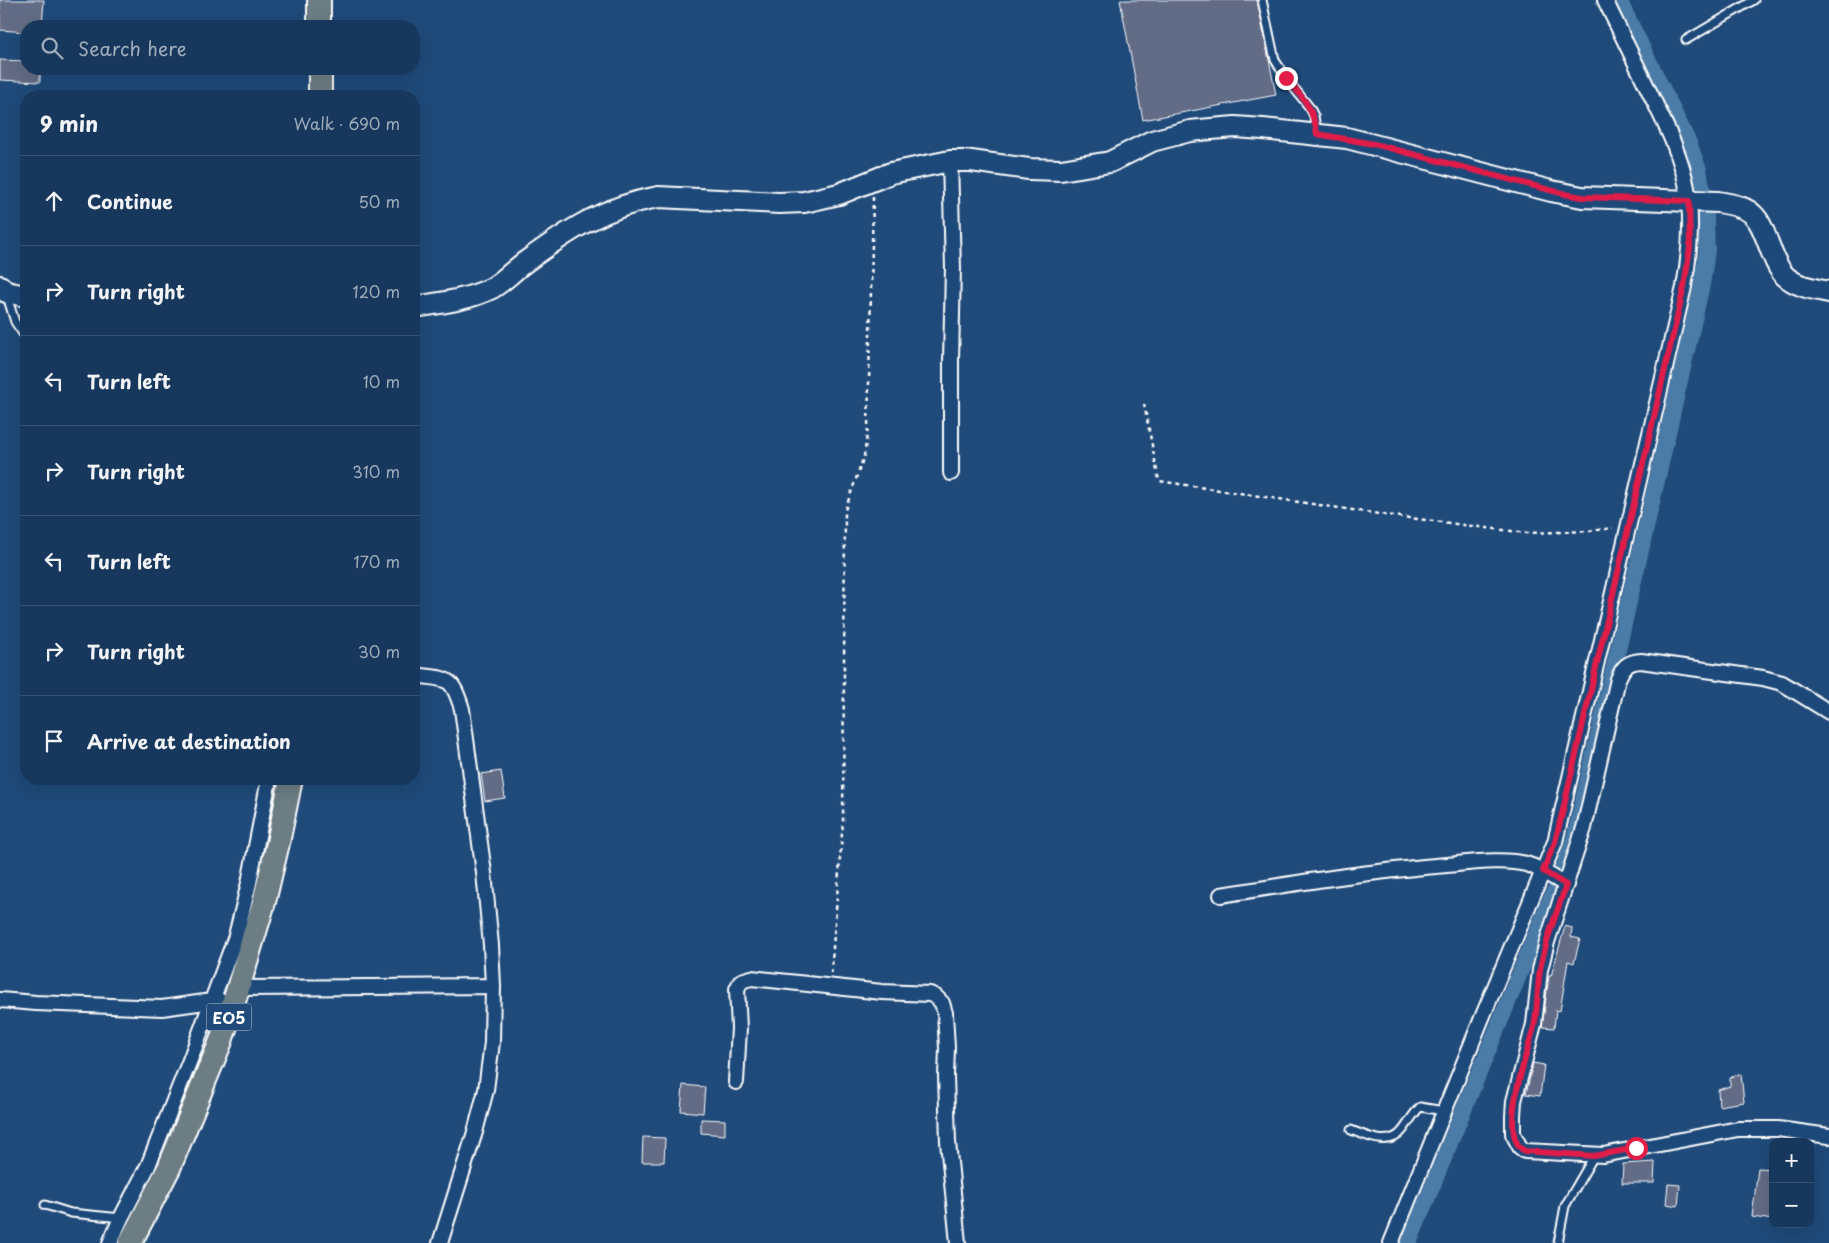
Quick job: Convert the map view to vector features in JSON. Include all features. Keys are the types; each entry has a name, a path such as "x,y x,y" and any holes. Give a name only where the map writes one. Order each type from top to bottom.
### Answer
{"main road":[{"path":"319,0 319,20"},
{"path":"320,75 320,90"},
{"name":"ΕΟ5","path":"130,1243 169,1168 221,1041 264,902 290,785"}],"street":[{"path":"1391,1243 1555,842 1684,287 1690,248 1689,201 1684,172 1674,141 1605,0"},
{"path":"420,306 470,297 492,288 558,238 607,211 627,203 658,197 779,203 804,202 839,194 890,173 950,161 971,160 1029,169 1060,170 1110,162 1152,142 1197,130 1235,127 1317,134 1374,144 1582,197 1718,202 1737,205 1749,210 1758,220 1777,266 1786,277 1803,286 1829,292"},
{"path":"950,161 953,268 950,361 951,473"},
{"path":"3,289 20,294"},
{"path":"1829,712 1799,692 1774,680 1641,660 1628,663 1622,669 1618,679 1584,828 1546,942 1540,970 1534,1024 1514,1102 1512,1127 1522,1150 1594,1156 1738,1129 1778,1129 1829,1136"},
{"path":"420,676 445,679 451,682 457,692 462,709 484,873 493,986 492,1042 486,1090 475,1132 440,1243"},
{"path":"110,1243 148,1166 236,936 249,883 268,785"},
{"path":"1221,895 1386,870 1469,863 1512,862 1527,864 1566,885"},
{"path":"736,1082 739,1028 737,989 741,981 751,978 936,996 942,1002 947,1036 948,1142 958,1243"},
{"path":"0,1000 162,1008 211,1002 237,992 493,986"}],"lane":[{"path":"1262,0 1275,60 1286,78 1310,108 1314,116 1317,134"},
{"path":"1686,40 1754,0"},
{"path":"3,289 15,322 20,329"},
{"path":"1351,1130 1374,1138 1392,1139 1402,1132 1420,1107 1444,1111"},
{"path":"1558,1243 1565,1206 1594,1156"},
{"path":"45,1205 71,1213 121,1218"}],"path":[{"path":"830,987 843,821 845,510 864,456 868,428 874,204 870,181"},
{"path":"1144,404 1159,481 1379,514 1526,533 1590,531 1629,526"}],"building":[{"path":"0,0 44,0 42,20 20,20 20,32 0,30"},
{"path":"1120,0 1257,0 1276,95 1143,120"},
{"path":"0,60 20,61 20,75 40,75 40,82 0,80"},
{"path":"501,771 505,798 485,801 481,774"},
{"path":"1565,926 1572,928 1571,937 1580,939 1574,963 1568,961 1560,1011 1556,1010 1554,1028 1542,1027 1549,976 1551,976"},
{"path":"1533,1063 1544,1065 1540,1096 1526,1094"},
{"path":"1741,1074 1744,1102 1719,1106 1718,1090 1730,1086 1730,1077"},
{"path":"683,1085 705,1087 703,1113 681,1111"},
{"path":"701,1119 725,1120 725,1135 701,1133"},
{"path":"643,1137 665,1138 664,1162 642,1162"},
{"path":"1655,1162 1654,1183 1622,1183 1623,1164"},
{"path":"1758,1168 1769,1169 1769,1219 1752,1217"},
{"path":"1668,1184 1680,1185 1678,1206 1666,1204"}],"waterway":[{"path":"1619,0 1689,143 1699,170 1704,197"},
{"path":"1560,876 1573,844 1580,815 1702,285 1707,251 1706,217"},
{"path":"1409,1243 1553,893"}],"route":[{"path":"1286,78 1310,108 1314,116 1317,134 1374,144 1565,194 1582,197 1689,201 1690,248 1684,287 1564,806 1555,842 1543,871 1566,885 1546,942 1540,970 1534,1024 1514,1102 1512,1127 1517,1142 1522,1150 1525,1151 1594,1156 1636,1148"}]}
